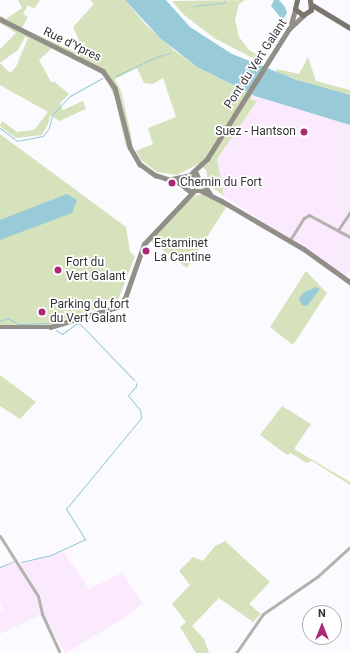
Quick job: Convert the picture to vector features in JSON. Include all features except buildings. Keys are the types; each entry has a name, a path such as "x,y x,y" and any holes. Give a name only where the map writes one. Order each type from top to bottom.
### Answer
{"main road":[{"path":"290,0 295,8 306,14 328,17"},
{"path":"289,29 297,0"},
{"path":"306,14 311,3 328,17 348,27"},
{"name":"Pont du Vert Galant","path":"207,158 289,29 306,14"},
{"name":"Rue d'Ypres","path":"0,19 82,59 106,74 118,95 135,158 148,171 195,190"},
{"path":"182,205 186,176 192,173 207,158"},
{"path":"0,327 50,327 108,312 120,306 143,246 195,190 201,179 207,158"},
{"path":"192,173 201,179 209,192 222,201 290,240 315,256 350,282"},
{"name":"Rue d'Ypres","path":"166,178 181,179 186,176"},
{"path":"195,190 222,201"},
{"path":"256,220 275,234 315,256"}],"street":[{"path":"338,230 350,212"},
{"path":"290,240 304,218 309,215 350,237"},
{"path":"0,536 37,594 42,614 59,651"},
{"path":"236,653 263,614 318,576 350,547"}],"shaded area":[{"path":"252,95 350,125 350,271 346,276 224,196 217,159 257,101 251,99"},
{"path":"64,552 89,589 122,573 143,603 123,619 65,653 51,628 40,615 0,634 0,611 3,609 0,604 0,567 14,562 19,568 22,564 40,557"}],"green space":[{"path":"18,0 40,0 34,9 28,5 23,14 28,17 22,28 75,52 82,47 73,27 94,4 90,0 125,0 146,25 176,52 197,67 252,95 251,99 257,101 217,159 224,196 209,185 206,170 198,164 177,175 157,172 141,160 136,151 153,144 148,128 176,117 163,78 153,84 144,83 137,68 115,79 121,91 131,134 132,144 126,147 115,98 105,76 52,48 39,60 51,82 55,82 69,94 60,103 63,110 83,101 86,109 59,121 50,115 49,122 42,135 16,138 0,126 2,121 17,132 34,130 48,112 0,85 0,63 0,49 16,33 0,23 0,15 6,19 22,8","holes":["25,37 28,38 16,67 10,73 0,63 18,50"]},
{"path":"245,0 239,4 235,19 239,37 249,50 261,57 259,61 214,38 183,14 172,1"},
{"path":"308,57 316,81 350,90 350,95 321,88 276,72 277,69 299,74"},
{"path":"0,134 126,227 130,252 135,256 119,298 114,303 46,326 0,326"},
{"path":"204,193 227,206 187,268 151,241 190,198"},
{"path":"306,271 327,293 293,345 270,327"},
{"path":"0,375 36,402 20,419 0,406"},
{"path":"282,406 311,424 294,449 350,482 350,485 312,461 306,463 291,453 287,455 260,435"},
{"path":"225,541 270,582 249,604 261,614 253,622 219,598 192,626 204,639 209,653 196,653 180,627 186,622 172,604 190,585 179,571 193,557 203,561 215,546"}],"water":[{"path":"125,0 166,0 190,27 232,54 297,80 350,95 350,125 255,96 197,67 160,38"},
{"path":"274,0 279,0 285,7 287,13 284,18 281,18 271,6"},
{"path":"67,194 77,200 72,213 0,240 0,220"},
{"path":"316,287 320,289 307,306 302,305 299,299 303,293"}],"waterway":[{"path":"193,6 224,3 225,0"},
{"path":"116,76 156,57 170,53"},
{"path":"0,128 17,141 43,136 49,128 52,115 70,96 102,78"},
{"path":"0,321 7,318 19,324 48,323"},
{"path":"56,330 62,334 77,323 80,324 134,380"},
{"path":"21,562 51,555 85,539 66,509 141,418 140,410 128,395 136,386 136,383"},
{"path":"0,567 14,561"}],"place":[{"name":"Suez - Hantson","path":"304,132"},
{"name":"Chemin du Fort","path":"172,183"},
{"name":"Estaminet La Cantine","path":"146,251"},
{"name":"Fort du Vert Galant","path":"58,270"},
{"name":"Parking du fort du Vert Galant","path":"42,312"}]}
